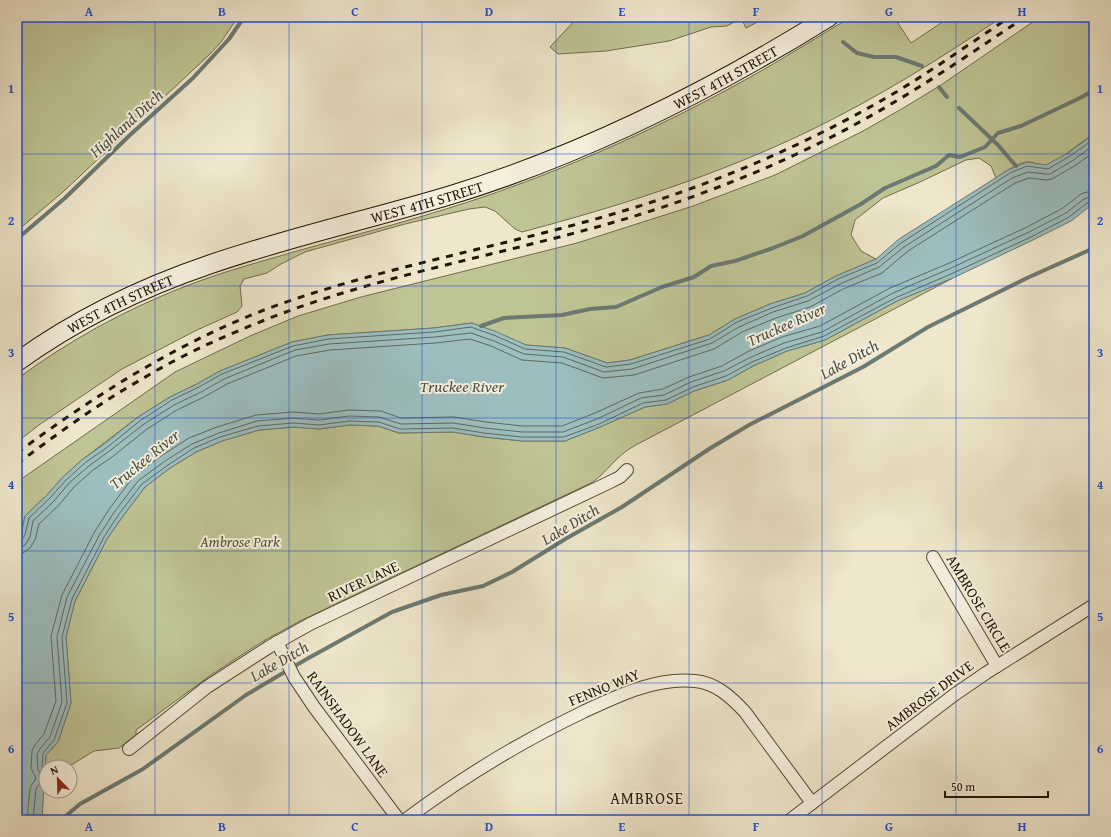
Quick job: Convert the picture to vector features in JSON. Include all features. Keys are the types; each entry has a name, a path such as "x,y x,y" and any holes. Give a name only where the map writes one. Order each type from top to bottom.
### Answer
{"main road":[{"name":"WEST 4TH STREET","path":"17,362 74,326 132,296 209,264 252,250 451,195 520,171 598,140 681,102 734,74 829,17"}],"street":[{"name":"RIVER LANE","path":"129,749 207,687 278,642 337,610 608,483 620,477 628,470"},
{"name":"AMBROSE CIRCLE","path":"933,557 997,666"},
{"name":"AMBROSE DRIVE","path":"790,820 954,695 1094,605"},
{"name":"RAINSHADOW LANE","path":"278,642 294,677 399,820"},
{"name":"FENNO WAY","path":"405,820 471,774 524,742 562,722 628,692 674,680 707,683 733,699 745,712 812,803"}],"green space":[{"path":"17,17 238,17 221,42 209,55 64,191 17,231"},
{"path":"578,17 767,17 746,28 741,18 727,26 711,27 669,41 606,51 558,54 550,47"},
{"path":"851,17 894,17 911,43 950,17 1002,17 908,77 809,131 740,162 668,188 522,232 515,229 495,211 485,207 469,209 405,224 305,252 267,273 244,279 240,286 242,306 237,312 195,331 122,369 39,425 17,442 17,379 56,352 117,317 159,297 211,277 443,210 489,195 564,167 638,135 710,99 780,60"},
{"path":"1040,17 1094,17 1094,135 1059,159 1047,165 1031,162 1022,163 1014,166 996,178 991,166 979,158 966,160 883,198 855,220 851,235 861,251 876,259 836,276 805,293 770,304 735,319 709,335 630,360 607,363 565,348 526,345 472,323 434,328 328,335 292,342 220,371 170,397 138,417 83,459 25,516 21,534 17,542 17,482 175,372 250,336 298,316 361,297 577,243 693,206 775,175 863,131 905,107 941,85"},
{"name":"Ambrose Park","path":"953,278 634,446 627,450 593,482 300,621 260,643 211,675 136,730 136,735 119,748 94,751 78,761 78,759 46,759 46,755 58,742 71,703 66,637 75,601 107,539 145,487 170,468 196,452 222,441 259,430 294,427 319,429 349,425 378,426 399,433 453,432 522,441 565,441 645,407 667,404 694,391 728,380 753,366 787,351 825,340 897,301"}],"water":[{"name":"Truckee River","path":"1094,135 1094,205 1089,207 1071,221 953,278 897,301 825,340 787,351 753,366 728,380 694,391 667,404 645,407 565,441 522,441 453,432 399,433 378,426 349,425 319,429 294,427 259,430 222,441 196,452 170,468 145,487 123,516 107,539 75,601 66,637 71,703 58,742 46,755 46,759 38,759 38,799 43,799 42,820 17,820 17,542 21,534 25,516 83,459 138,417 170,397 220,371 292,342 328,335 434,328 472,323 526,345 565,348 607,363 630,360 709,335 735,319 770,304 805,293 836,276 876,259 899,239 1008,170 1027,162 1046,165 1068,153"}],"waterway":[{"name":"Highland Ditch","path":"17,239 65,198 130,135 193,78 229,39 244,17"},
{"path":"843,42 857,53 874,57 896,57 922,66"},
{"path":"939,87 947,97"},
{"path":"481,326 504,318 562,315 590,309 616,307 662,287 694,277 711,266 735,261 773,248 803,236 861,204 885,188 936,166 949,155 960,157 985,147 998,133 1021,126 1094,90"},
{"path":"959,108 998,145 1016,166"},
{"name":"Lake Ditch","path":"61,820 80,804 143,769 246,695 305,660 392,612 441,595 483,586 512,572 567,538 622,507 709,449 749,425 863,367 928,327 1027,278 1094,248"}],"railway":[{"path":"17,453 75,412 136,373 198,339 231,324 264,310 313,293 412,265 562,228 612,214 661,199 719,178 776,154 859,113 918,79 1010,17"},
{"path":"17,464 78,420 160,368 216,340 255,324 345,292 605,225 708,191 768,167 808,149 886,107 946,70 1025,17"}],"district":[{"name":"AMBROSE","path":"647,798"}]}
